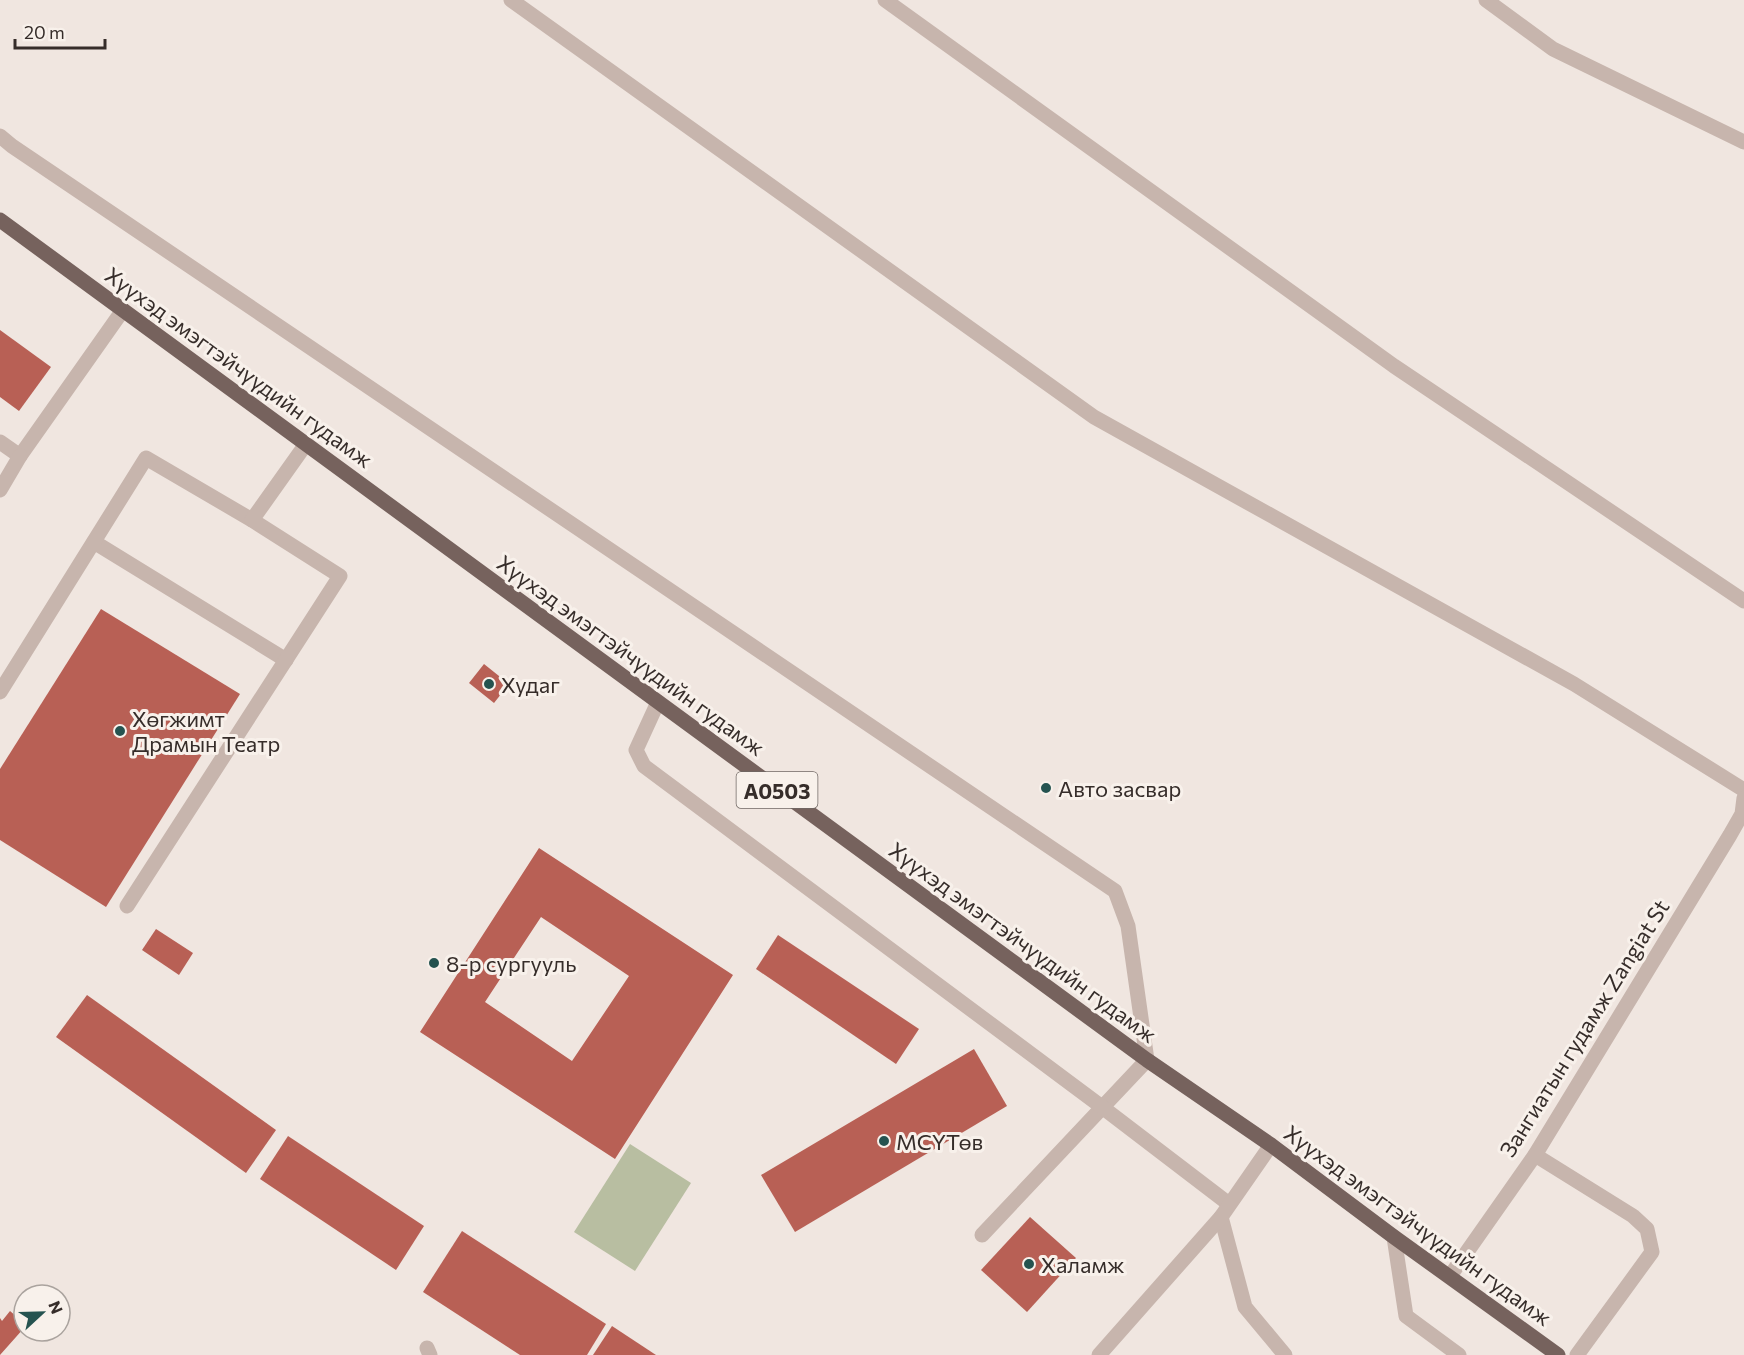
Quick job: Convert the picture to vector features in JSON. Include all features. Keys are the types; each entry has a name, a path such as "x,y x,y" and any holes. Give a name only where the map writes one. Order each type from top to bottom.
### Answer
{"main road":[{"name":"Хүүхэд эмэгтэйчүүдийн гудамж","path":"0,220 1146,1060 1271,1145 1394,1238 1558,1355"}],"street":[{"path":"511,0 1094,417 1574,684 1744,790"},
{"path":"885,0 1394,366 1744,602"},
{"path":"1486,0 1553,49 1744,142"},
{"path":"0,136 1115,891 1128,926 1146,1060 982,1235"},
{"path":"0,490 20,456 123,310"},
{"path":"0,442 20,456"},
{"path":"252,520 306,444"},
{"path":"0,692 146,458 252,520 340,576 127,906"},
{"path":"93,542 286,660"},
{"path":"658,702 636,750 644,766 1102,1107 1225,1210 1245,1307 1285,1355"},
{"name":"Зангиатын гудамж Zangiat St","path":"1450,1276 1535,1155 1743,816 1744,798"},
{"path":"1098,1355 1225,1210 1271,1145"},
{"path":"1535,1155 1633,1216 1647,1229 1652,1252 1577,1355"},
{"path":"1394,1238 1406,1316 1459,1355"}],"green space":[{"path":"630,1144 691,1183 635,1271 574,1232"}],"building":[{"path":"0,330 51,367 19,411 0,397"},
{"name":"Хөгжимт Драмын Театр","path":"101,609 240,694 106,907 0,840 0,769"},
{"name":"Худаг","path":"484,664 509,684 494,703 469,683"},
{"path":"539,848 733,975 615,1159 420,1032","holes":["541,917 629,976 572,1061 485,1002"]},
{"path":"156,929 193,953 179,975 142,950"},
{"path":"778,935 919,1029 896,1064 756,969"},
{"path":"87,995 276,1130 246,1173 56,1037"},
{"name":"МСҮТөв","path":"974,1049 1007,1106 795,1232 761,1175"},
{"path":"288,1136 424,1226 396,1270 260,1179"},
{"name":"Халамж","path":"1030,1217 1076,1258 1027,1312 981,1270"},
{"path":"462,1231 606,1324 587,1355 520,1355 423,1292"},
{"path":"10,1311 12,1313 12,1342 0,1355 0,1318 2,1321"},
{"path":"612,1326 656,1355 593,1355"}],"place":[{"name":"Худаг","path":"489,684"},
{"name":"Хөгжимт Драмын Театр","path":"120,731"},
{"name":"Авто засвар","path":"1046,788"},
{"name":"8-р сургууль","path":"434,963"},
{"name":"МСҮТөв","path":"884,1141"},
{"name":"Халамж","path":"1029,1264"}]}
